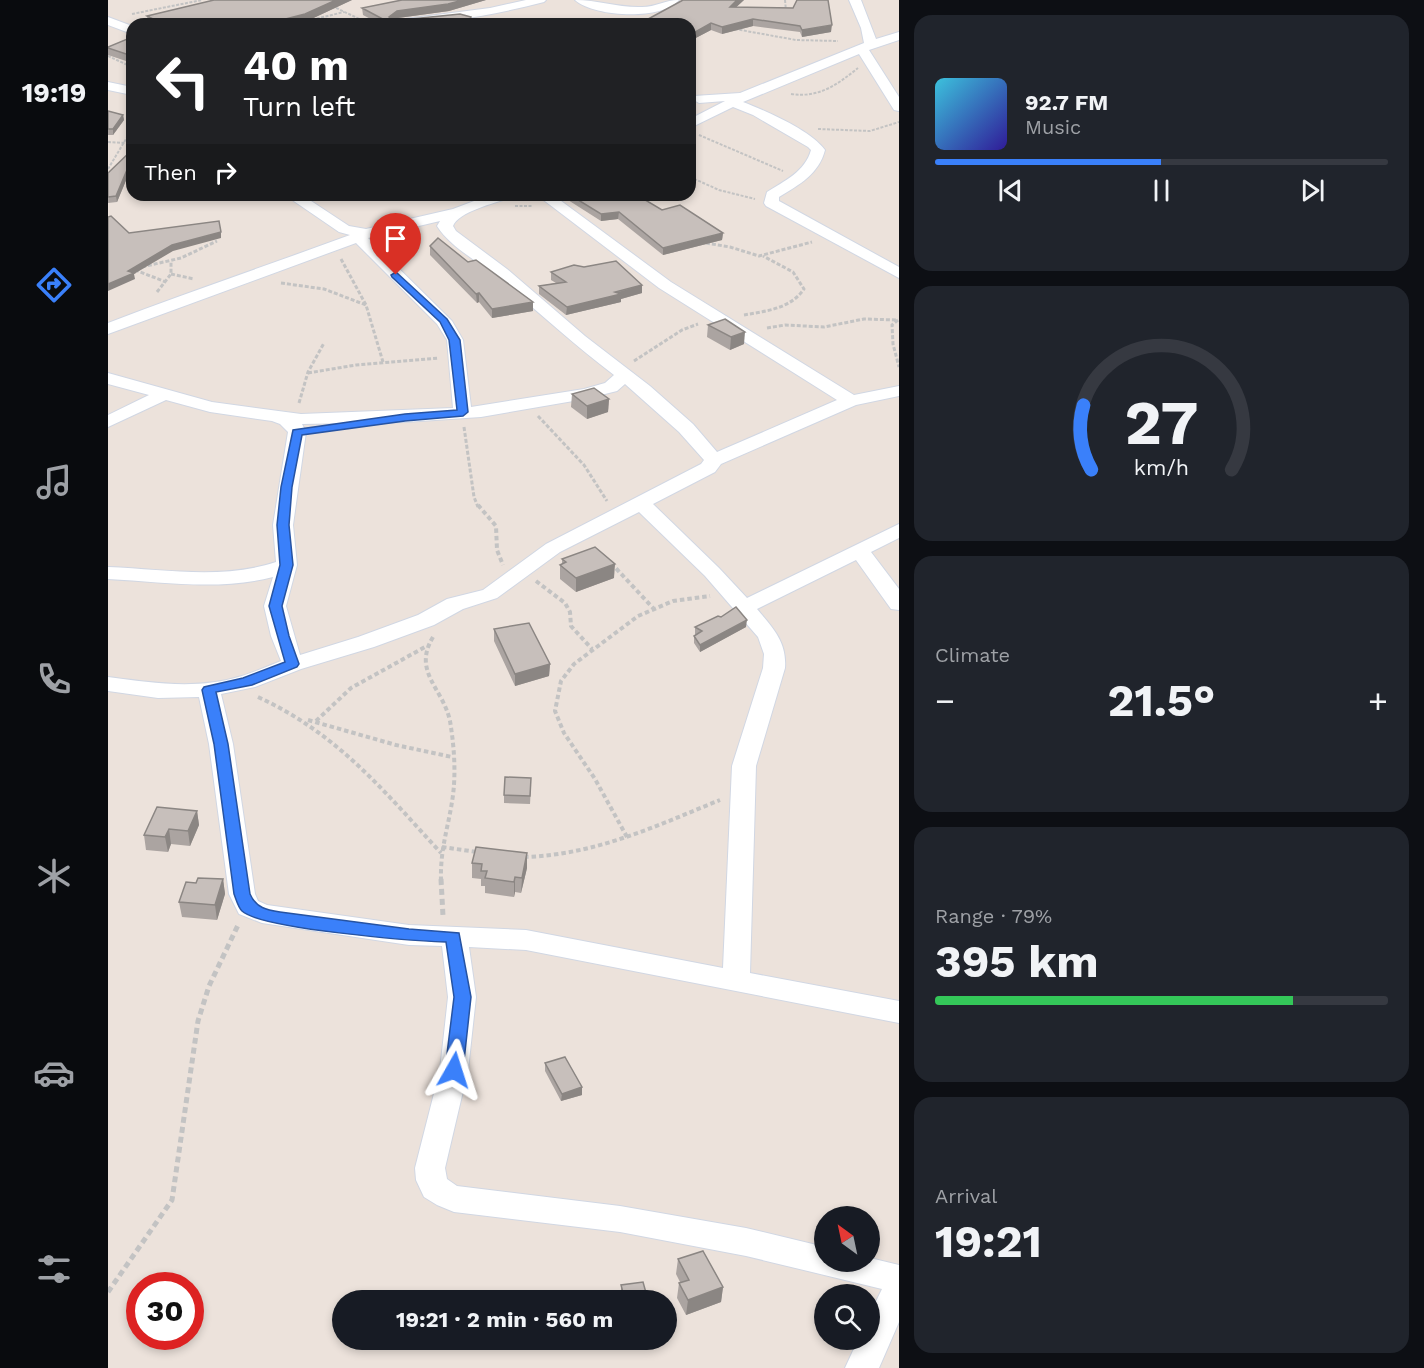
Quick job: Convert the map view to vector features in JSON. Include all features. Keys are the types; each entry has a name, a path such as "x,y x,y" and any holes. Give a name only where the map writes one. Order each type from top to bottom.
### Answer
{"street":[{"path":"452,18 540,0"},
{"path":"581,0 601,6 645,11 664,9 674,0"},
{"path":"855,0 868,45 899,106"},
{"path":"467,15 473,18"},
{"path":"108,21 126,28"},
{"path":"696,127 728,104 748,94 868,45 897,36"},
{"path":"108,86 126,90"},
{"path":"696,97 748,94"},
{"path":"696,97 758,112 813,144 818,150 817,158 800,177 772,195 771,203 899,273"},
{"path":"301,201 355,236 444,321 454,340 463,412"},
{"path":"108,329 138,316 241,281 355,236 458,212 490,201"},
{"path":"553,201 665,285 851,400"},
{"path":"458,212 448,219 445,226 450,234 501,272 618,377 644,390 686,428 714,460"},
{"path":"355,236 450,234"},
{"path":"108,378 163,395 210,406 275,416 295,427 528,405 618,377"},
{"path":"108,684 159,691 219,688 247,682 293,664 416,623 455,604 490,594 582,532 700,474 714,460 851,400 899,391"},
{"path":"877,394 899,408"},
{"path":"108,422 163,395"},
{"path":"293,664 282,636 275,606 286,565 283,525 286,487 299,426"},
{"path":"640,502 738,600 768,635 775,654 774,668 744,766 736,982"},
{"path":"738,600 859,550 899,530"},
{"path":"859,550 899,604"},
{"path":"108,573 240,579 264,575 286,565"},
{"path":"219,688 221,744 242,894 248,907 262,914 409,935 526,940 899,1012"},
{"path":"449,937 462,997 454,1070 430,1168 431,1183 439,1192 454,1198 620,1219 746,1242 814,1258"},
{"path":"871,1272 899,1279"},
{"path":"862,1368 899,1286"}],"path":[{"path":"108,21 202,0"},
{"path":"784,0 786,14"},
{"path":"325,3 358,18"},
{"path":"319,18 345,12"},
{"path":"734,29 796,40 868,45"},
{"path":"771,86 783,93 813,97 844,80 868,45"},
{"path":"108,56 126,64"},
{"path":"784,128 870,131 899,122"},
{"path":"696,130 766,165 800,177"},
{"path":"108,168 126,140"},
{"path":"108,142 124,143"},
{"path":"696,180 720,190 771,203"},
{"path":"480,205 560,206"},
{"path":"355,236 341,259 366,305 382,362"},
{"path":"762,255 832,237"},
{"path":"166,282 152,275 126,268 171,262 217,241"},
{"path":"618,377 682,330 723,322 791,303 799,298 804,289 800,278 784,265 762,255 730,247 699,243"},
{"path":"138,316 171,274 171,262"},
{"path":"241,281 324,289 366,305"},
{"path":"723,322 752,329 785,325 824,327 864,319 898,320"},
{"path":"898,320 892,325 893,344 899,367"},
{"path":"299,426 300,396 314,358 324,343"},
{"path":"308,373 382,362 457,356"},
{"path":"528,405 584,465 616,515"},
{"path":"463,412 474,497 479,508 496,526 497,550 515,575 565,603 570,612 571,626 592,649"},
{"path":"582,532 653,608"},
{"path":"627,837 595,779 564,734 555,711 561,681 574,664 592,649 653,608 673,601 738,600"},
{"path":"315,721 351,688 425,647 455,604"},
{"path":"425,647 423,661 448,712 452,756 453,793 441,853 440,883 449,937"},
{"path":"219,688 279,705 305,719 353,758 441,853"},
{"path":"305,719 396,745 452,756"},
{"path":"519,856 558,855 590,849 743,792"},
{"path":"442,847 487,854"},
{"path":"108,1292 172,1200 198,1021 209,986 248,907"}],"building":[{"path":"214,0 336,0 305,14 289,18 151,18 147,16"},
{"path":"402,0 463,0 397,11 389,17 390,18 381,18 362,8"},
{"path":"683,0 737,0 730,7 793,8 797,0 828,0 832,25 802,30 800,26 753,19 722,27 711,23 696,32 696,18 650,18"},
{"path":"460,14 471,18 421,18"},
{"path":"126,40 126,54 108,47"},
{"path":"108,111 123,115 113,129 108,129"},
{"path":"126,156 126,172 116,196 108,197 108,173"},
{"path":"580,201 647,201 662,210 680,205 723,233 663,248 619,212 601,214"},
{"path":"111,216 129,233 219,221 221,232 172,245 128,271 134,273 108,284 108,217"},
{"path":"438,238 468,262 476,260 533,302 492,309 479,293 476,294 430,246"},
{"path":"616,261 642,285 615,292 621,294 567,307 539,286 566,282 551,272 574,265 584,267"},
{"path":"725,319 745,332 731,337 708,325"},
{"path":"594,388 609,399 587,406 572,394"},
{"path":"595,547 615,564 576,578 560,565 566,562 562,559"},
{"path":"736,607 747,620 700,645 694,636 702,631 695,627 718,616 721,617"},
{"path":"529,623 550,664 515,674 494,629"},
{"path":"505,777 531,778 530,796 504,795"},
{"path":"157,807 197,811 188,831 169,829 165,837 144,835"},
{"path":"476,847 527,853 522,878 515,877 514,882 485,878 487,871 481,871 482,864 472,863"},
{"path":"198,878 223,879 215,905 179,902 186,882 196,883"},
{"path":"565,1057 582,1087 562,1094 545,1063"},
{"path":"703,1251 723,1287 688,1300 679,1283 689,1280 678,1259"},
{"path":"643,1282 645,1290 622,1290 621,1285"}],"route":[{"path":"396,275 444,321 454,340 463,412 405,417 297,432 286,487 283,525 286,565 275,606 282,636 293,664 247,682 209,690 221,744 242,894 248,907 262,914 280,918 409,935 454,937 462,997 454,1070"}]}
